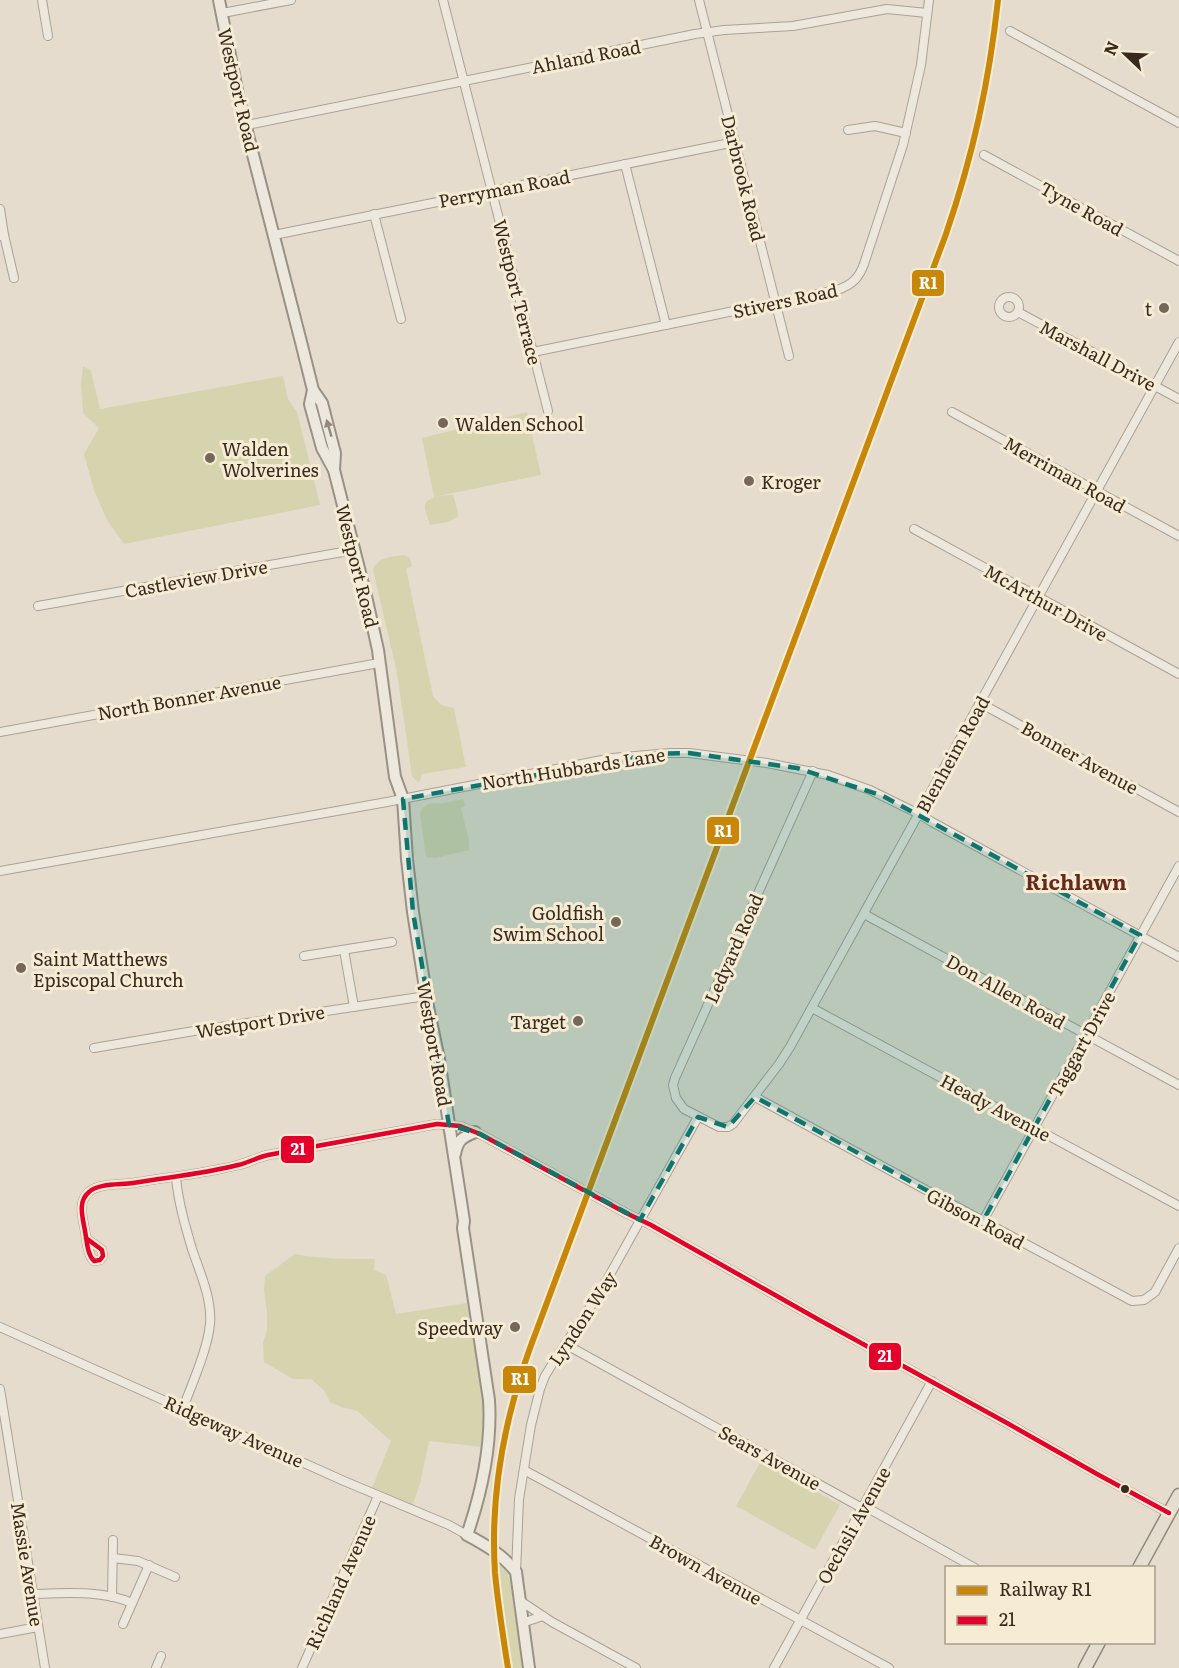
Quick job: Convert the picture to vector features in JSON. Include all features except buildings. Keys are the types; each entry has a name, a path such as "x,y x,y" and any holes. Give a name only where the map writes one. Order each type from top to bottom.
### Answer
{"main road":[{"name":"Westport Road","path":"219,0 239,100 313,390 310,404 322,448 334,470 370,614 395,777 403,798 408,867 426,996 438,1054 489,1400 491,1424 488,1453 467,1535"},
{"path":"454,1157 462,1137 475,1132"},
{"path":"1140,1566 1179,1495"},
{"path":"467,1535 501,1556 516,1572 529,1668"},
{"path":"1084,1668 1098,1644"}],"street":[{"path":"42,0 48,36"},
{"path":"221,12 291,0"},
{"name":"Westport Terrace","path":"443,0 548,411"},
{"name":"Darbrook Road","path":"699,0 789,356"},
{"name":"Stivers Road","path":"533,352 837,290 850,285 857,279 864,264 906,133 921,65 929,0"},
{"name":"Ahland Road","path":"247,125 707,32 794,26 887,9 927,13"},
{"path":"1010,31 1179,123"},
{"path":"848,130 875,126 906,133"},
{"name":"Perryman Road","path":"274,235 735,142"},
{"name":"Tyne Road","path":"984,155 1179,261"},
{"path":"625,164 666,325"},
{"path":"0,209 2,236 14,278"},
{"path":"374,214 401,319"},
{"name":"Marshall Drive","path":"1018,312 1179,399"},
{"name":"Blenheim Road","path":"698,1117 719,1127 728,1127 733,1124 779,1064 1179,342"},
{"name":"Merriman Road","path":"952,412 1179,536"},
{"name":"McArthur Drive","path":"914,529 1179,674"},
{"name":"Castleview Drive","path":"38,606 354,550"},
{"name":"North Bonner Avenue","path":"0,732 379,663"},
{"name":"Bonner Avenue","path":"980,703 1179,812"},
{"name":"North Hubbards Lane","path":"0,871 612,758 689,753 813,771 853,783 919,814 1179,957"},
{"name":"Ledyard Road","path":"698,1117 684,1109 675,1098 673,1085 675,1078 813,771"},
{"name":"Taggart Drive","path":"983,1221 1179,866"},
{"name":"Don Allen Road","path":"864,914 1179,1085"},
{"path":"304,956 392,942"},
{"path":"344,950 354,1007"},
{"name":"Westport Drive","path":"94,1048 426,996"},
{"name":"Heady Avenue","path":"812,1008 1179,1206"},
{"name":"Gibson Road","path":"755,1097 1132,1300 1144,1300 1155,1292 1179,1248"},
{"name":"Lyndon Way","path":"516,1572 519,1499 531,1425 545,1376 599,1294 698,1117"},
{"path":"86,1238 82,1203 86,1194 94,1188 176,1177 239,1165 268,1155 437,1124 460,1126 640,1220 1169,1513"},
{"path":"176,1177 185,1224 203,1279 210,1313 207,1341 183,1408"},
{"name":"Ridgeway Avenue","path":"0,1327 467,1535"},
{"name":"Sears Avenue","path":"565,1344 971,1566"},
{"name":"Oechsli Avenue","path":"774,1668 932,1381"},
{"name":"Massie Avenue","path":"0,1389 45,1668"},
{"name":"Brown Avenue","path":"524,1470 889,1668"},
{"name":"Richland Avenue","path":"302,1668 378,1496"},
{"path":"112,1597 113,1540"},
{"path":"113,1558 129,1558 175,1577"},
{"path":"123,1624 149,1565"},
{"path":"32,1594 67,1593 112,1597 132,1603"},
{"path":"519,1600 636,1668"},
{"path":"522,1623 543,1616"},
{"path":"0,1634 38,1627"},
{"path":"156,1668 161,1656"}],"highlighted area":[{"path":"689,753 797,768 883,796 1140,935 983,1221 755,1097 728,1127 698,1117 640,1220 480,1134 449,1125 413,912 403,799 653,754"}],"shaded area":[{"name":"Walden Wolverines","path":"83,366 91,371 100,409 283,376 288,399 297,412 320,505 124,544 107,520 94,490 84,454 99,428 83,413 81,385"},
{"path":"527,412 541,475 434,497 422,438"},
{"path":"453,495 458,517 448,522 430,525 425,510 426,502 437,497"},
{"path":"403,555 409,557 412,566 406,569 433,696 441,705 454,708 466,767 422,774 419,783 412,776 397,673 373,570 381,560"},
{"path":"463,799 465,806 461,808 468,835 469,850 436,858 426,857 421,810 429,804"},
{"path":"295,1254 325,1258 375,1259 374,1270 386,1275 396,1314 467,1303 484,1411 482,1447 429,1441 420,1484 412,1506 372,1488 391,1441 357,1411 330,1402 324,1390 311,1379 293,1379 264,1362 263,1343 267,1330 265,1276"},
{"path":"761,1461 840,1505 815,1550 736,1506"},
{"path":"499,1562 506,1570 510,1581 523,1668 511,1668 498,1573"}],"rail line":[{"name":"R1","path":"508,1668 495,1573 495,1515 506,1431 521,1375 946,234 979,118 998,0"}],"transit line":[{"name":"21","path":"86,1238 102,1250 103,1256 100,1260 94,1261 90,1255 86,1239 82,1216 85,1196 98,1187 212,1171 268,1155 437,1124 460,1126 480,1134 651,1225 1169,1513"}],"place":[{"name":"t","path":"1164,308"},
{"name":"Walden School","path":"443,423"},
{"name":"Walden Wolverines","path":"210,458"},
{"name":"Kroger","path":"749,481"},
{"name":"Goldfish Swim School","path":"616,922"},
{"name":"Saint Matthews Episcopal Church","path":"21,968"},
{"name":"Target","path":"578,1021"},
{"name":"Speedway","path":"515,1327"}],"district":[{"name":"Richlawn","path":"1076,880"}]}
